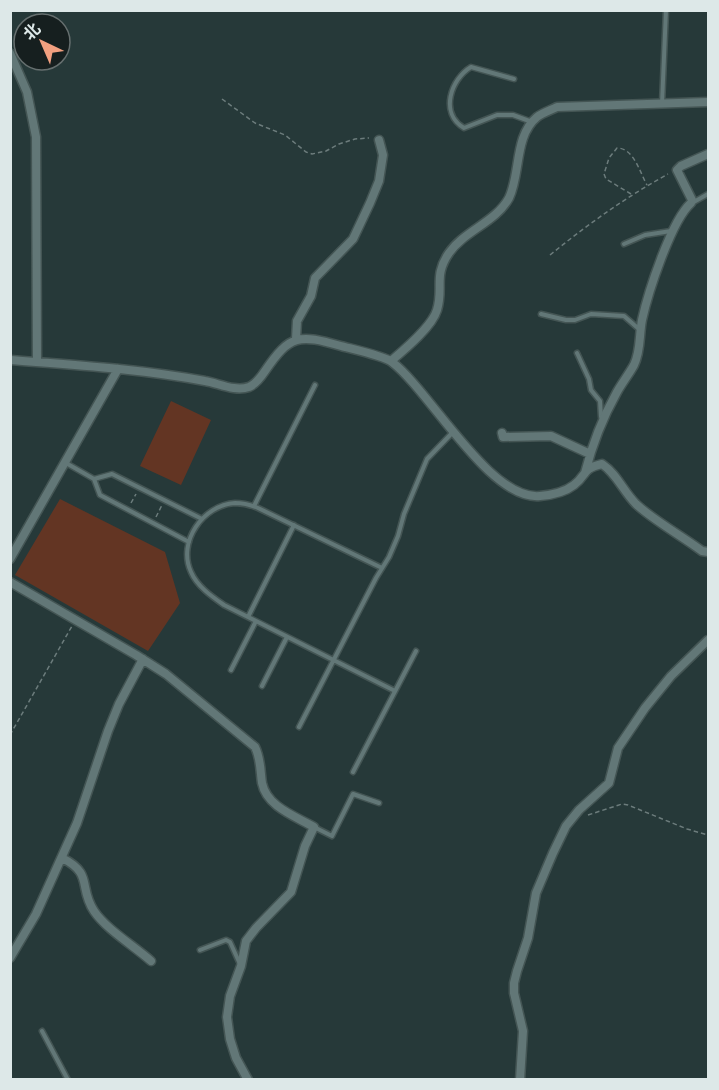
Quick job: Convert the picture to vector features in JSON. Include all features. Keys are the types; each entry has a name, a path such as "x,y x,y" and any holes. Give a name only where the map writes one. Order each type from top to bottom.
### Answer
{"street":[{"path":"10,53 27,92 36,137 37,362"},
{"path":"391,361 414,341 435,315 439,298 439,271 450,252 496,213 508,199 516,179 525,129 538,117 557,107 708,102"},
{"path":"296,339 297,321 311,296 315,278 353,239 370,203 379,181 383,155 379,140"},
{"path":"585,473 602,424 617,392 634,366 652,288 674,231 684,210 692,203 677,170 708,154"},
{"path":"10,360 118,369 206,381 235,388 249,387 260,379 277,353 296,339 306,338 340,345 391,361 500,480 520,493 537,496 556,494 574,485 590,467 602,464 611,470 637,505 708,552"},
{"path":"10,560 118,369"},
{"path":"502,433 503,437 551,436 590,454"},
{"path":"10,582 166,674 255,747 260,757 262,784 268,798 283,810 314,827 304,846 291,892 246,941 241,966 230,996 227,1017 236,1058 248,1080"},
{"path":"520,1080 523,1031 514,993 516,971 528,938 539,885 553,852 566,826 586,802 609,783 618,748 656,693 708,640"},
{"path":"10,958 36,914 62,858 77,823 108,731 119,704 143,659"},
{"path":"62,858 76,865 82,873 88,900 95,913 151,961"}],"lane":[{"path":"662,104 666,10"},
{"path":"514,79 471,67 463,72 452,88 449,105 453,117 464,128 497,115 513,115 533,122"},
{"path":"692,203 708,194"},
{"path":"624,244 645,235 674,231"},
{"path":"541,314 566,320 575,320 591,314 624,316 641,330"},
{"path":"577,353 589,379 591,390 600,401 602,424"},
{"path":"254,507 315,385"},
{"path":"299,727 398,536 404,514 427,459 453,431"},
{"path":"65,463 94,479 100,495 189,542"},
{"path":"94,479 112,474 202,519"},
{"path":"382,568 254,507 235,503 222,506 202,519 189,542 187,556 190,571 200,585 224,605 395,691"},
{"path":"248,617 294,525"},
{"path":"231,670 256,621"},
{"path":"262,686 287,637"},
{"path":"353,772 416,651"},
{"path":"314,827 332,836 353,794 379,802"},
{"path":"200,950 226,940 230,942 241,966"},
{"path":"42,1031 68,1080"}],"path":[{"path":"222,99 255,123 285,135 306,152 312,154 326,151 354,139 379,140"},
{"path":"632,194 606,179 604,174 609,158 617,148 623,148 629,152 647,186"},
{"path":"550,255 584,227 632,194 677,170"},
{"path":"128,510 139,488"},
{"path":"153,523 165,500"},
{"path":"10,735 75,620"},
{"path":"573,818 622,804 687,830 708,834"}],"shaded area":[{"path":"171,401 211,420 181,485 140,466"},
{"path":"60,499 165,552 180,603 148,651 15,575"}]}
